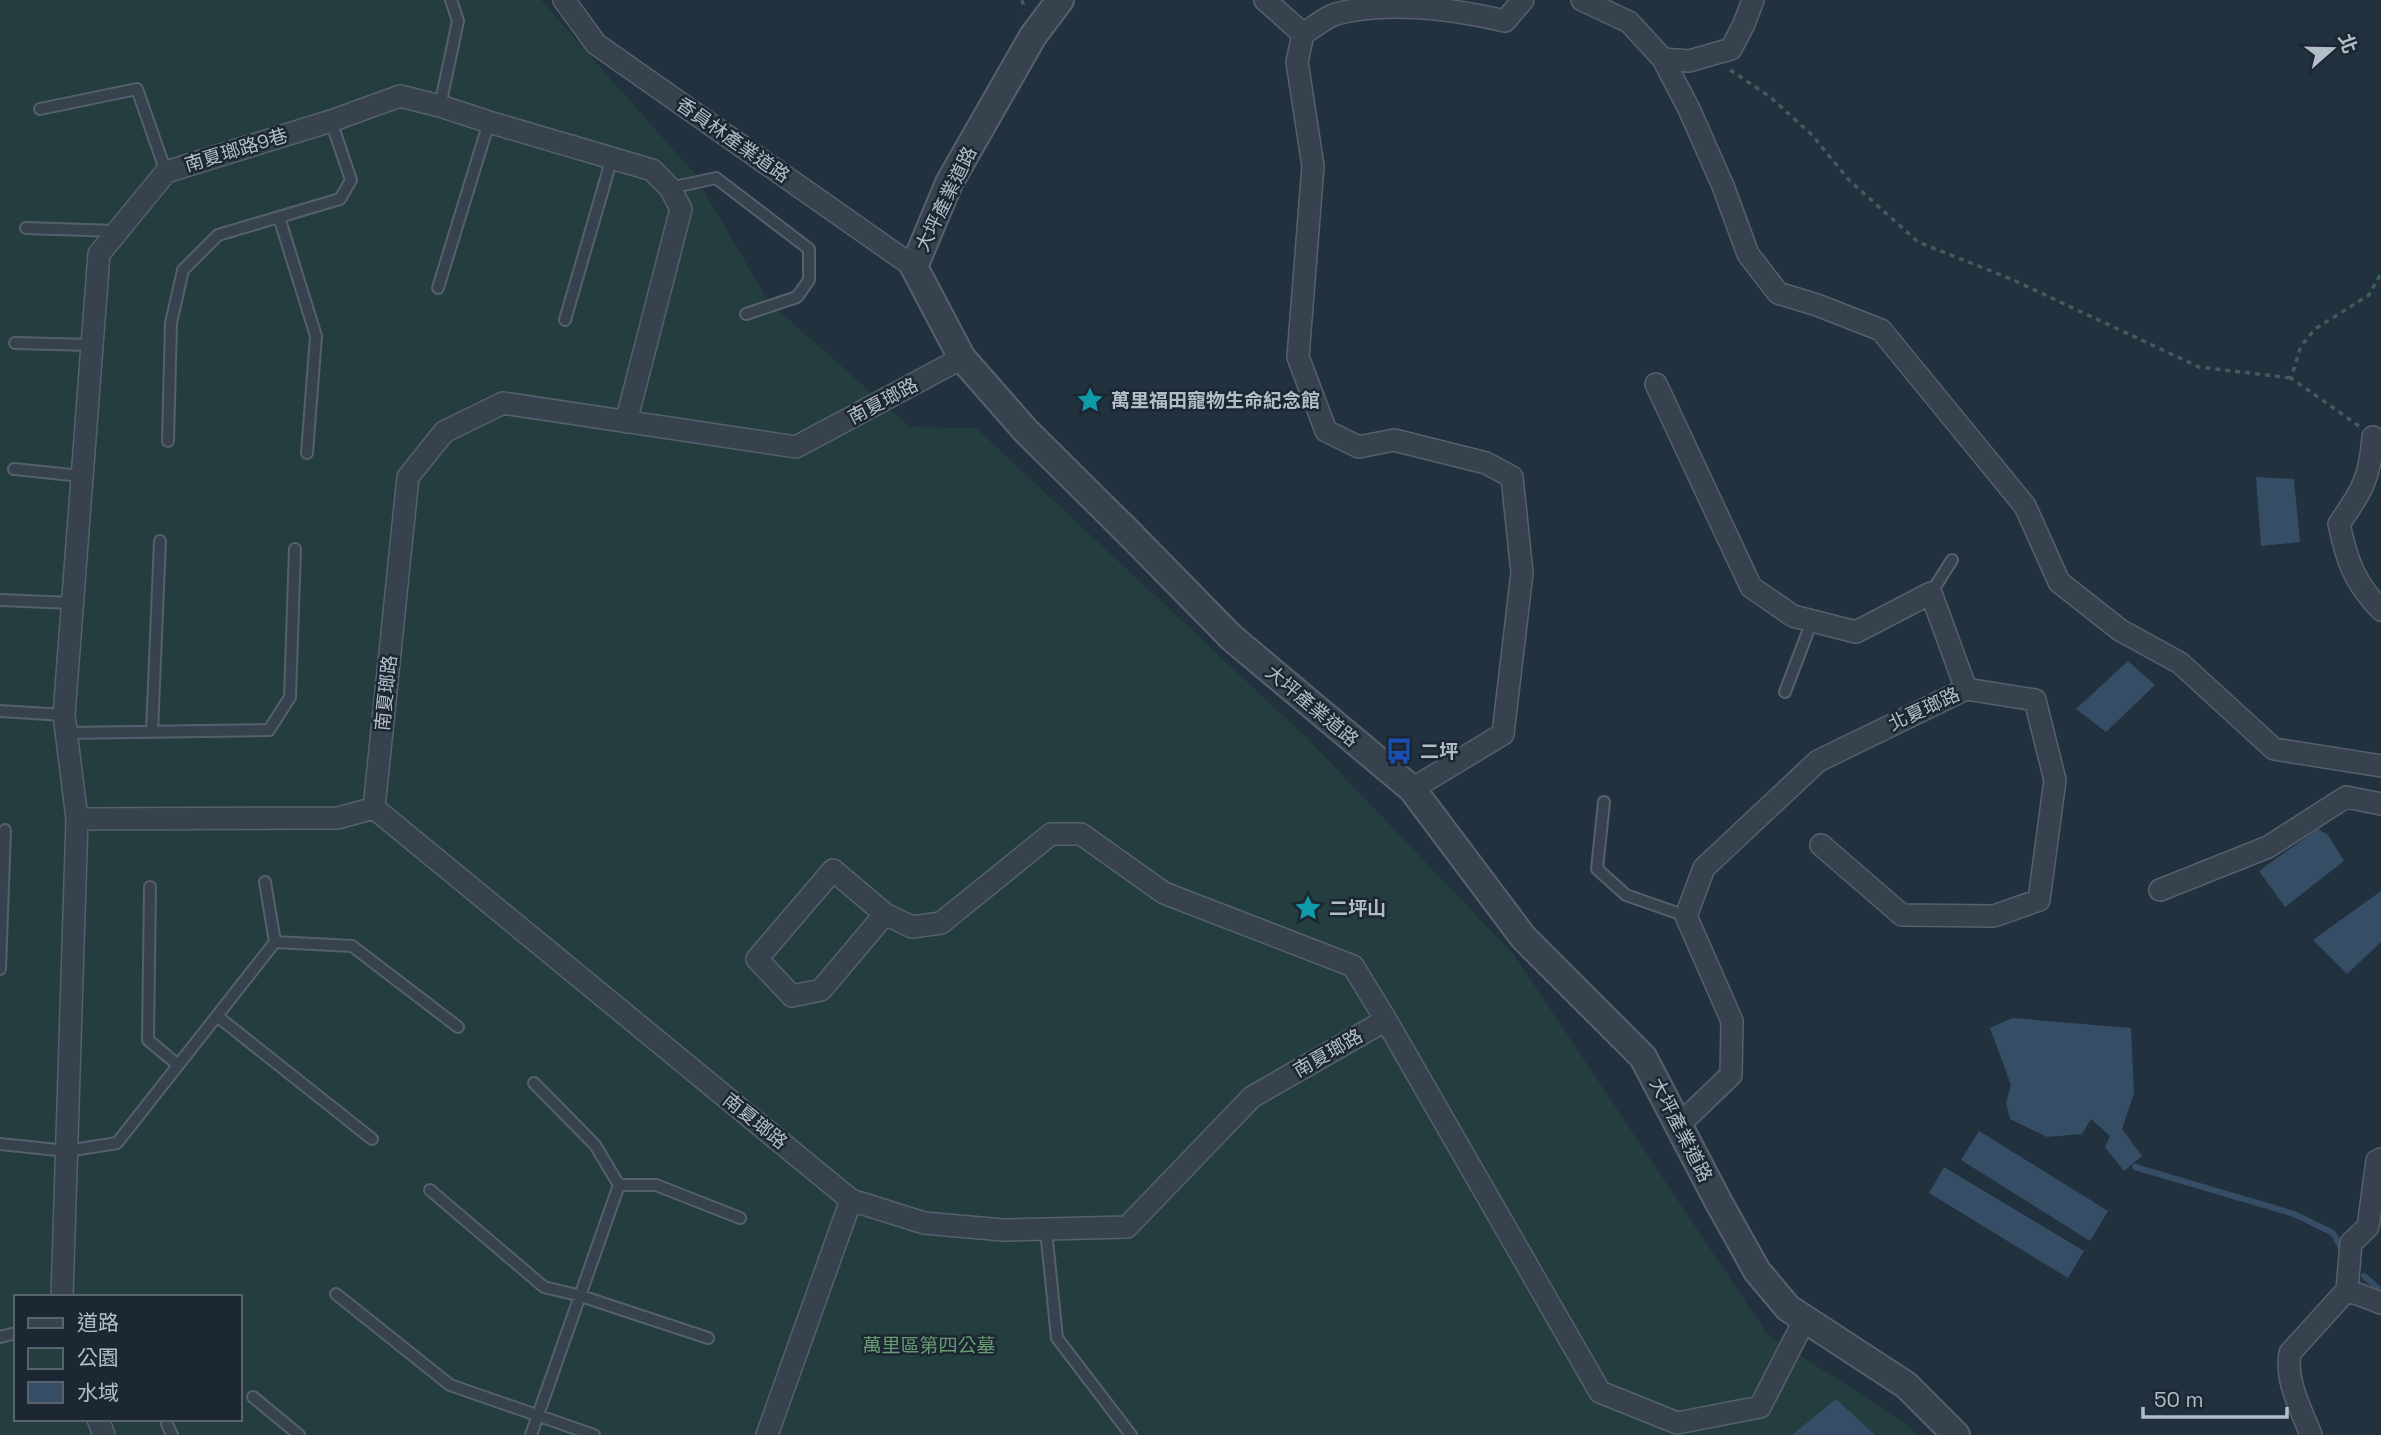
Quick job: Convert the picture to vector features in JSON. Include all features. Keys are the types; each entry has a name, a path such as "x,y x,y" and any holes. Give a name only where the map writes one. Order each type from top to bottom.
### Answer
{"street":[{"name":"香員林產業道路","path":"564,0 596,44 914,267"},
{"name":"大坪產業道路","path":"1060,0 1033,36 949,183 914,267 962,358 1026,431 1232,638 1412,789 1523,937 1643,1057 1757,1271 1788,1308 1906,1385 1956,1435"},
{"path":"1265,0 1303,34"},
{"path":"1412,789 1503,734 1522,573 1512,477 1486,463 1394,440 1359,447 1326,431 1298,357 1313,166 1297,62 1303,34 1333,15 1385,7 1466,12 1505,21 1523,0"},
{"path":"1582,0 1629,22 1662,59 1689,109 1723,186 1748,254 1778,293 1881,330 2025,506 2059,582 2120,630 2180,663 2274,748 2381,766"},
{"path":"1662,59 1689,61 1731,49 1744,24 1752,0"},
{"name":"南夏瑯路9巷","path":"62,1295 77,819 65,724 99,254 166,172 331,121 400,96 652,170 670,188"},
{"path":"626,422 681,208 670,188"},
{"name":"南夏瑯路","path":"962,358 796,447 503,403 444,432 408,478 374,808 851,1200 924,1223 1003,1230 1127,1227 1252,1097 1386,1020 1600,1392 1677,1423 1760,1407 1805,1319"},
{"path":"1656,384 1751,587 1793,616 1856,632 1931,593 1966,689"},
{"path":"2373,437 2371,465 2361,492 2339,524 2347,560 2369,597 2381,610"},
{"name":"北夏瑯路","path":"1686,916 1704,868 1818,761 1966,689 2035,700 2055,780 2039,900 1994,916 1902,915 1821,845"},
{"path":"2160,890 2268,846 2346,797 2381,804"},
{"path":"77,819 338,818 374,808"},
{"path":"885,914 821,990 792,996 757,959 833,870 885,914 912,927 941,923 1051,834 1081,834 1164,893 1353,966 1386,1020"},
{"path":"1679,1125 1731,1074 1732,1021 1686,916"},
{"path":"2311,1435 2291,1382 2288,1365 2290,1353 2347,1290 2351,1243 2368,1227 2377,1161 2381,1159"},
{"path":"767,1435 851,1200"},
{"path":"2347,1290 2381,1303"}],"lane":[{"path":"440,106 458,22 451,0"},
{"path":"40,109 137,89 166,172"},
{"path":"167,440 171,323 183,270 218,235 340,199 351,180 331,121"},
{"path":"438,288 489,122"},
{"path":"565,320 612,158"},
{"path":"670,188 716,178 809,249 809,280 797,297 746,314"},
{"path":"279,217 316,336 307,453"},
{"path":"26,229 116,231"},
{"path":"15,342 91,345"},
{"path":"14,469 81,476"},
{"path":"152,731 160,541"},
{"path":"0,711 65,724 152,731 269,730 290,697 295,549"},
{"path":"1931,593 1952,560"},
{"path":"0,600 72,603"},
{"path":"1785,692 1812,621"},
{"path":"1604,802 1597,869 1626,895 1686,916"},
{"path":"0,969 5,830"},
{"path":"0,1143 67,1151 117,1143 275,942 265,882"},
{"path":"149,887 148,1040 178,1065"},
{"path":"275,942 352,946 458,1027"},
{"path":"217,1016 372,1139"},
{"path":"531,1435 619,1185 595,1145 534,1083"},
{"path":"619,1185 656,1185 740,1218"},
{"path":"430,1190 544,1287 581,1296 708,1338"},
{"path":"1046,1230 1057,1338 1130,1435"},
{"path":"336,1294 450,1385 594,1435"},
{"path":"253,1397 299,1435"}],"path":[{"path":"1714,55 1718,62 1769,96 1811,134 1849,180 1917,242 2011,279 2199,367 2291,378 2373,437"},
{"path":"2291,378 2301,346 2315,329 2369,295 2381,272"}],"green space":[{"name":"萬里區第四公墓","path":"0,0 541,0 693,172 768,301 910,427 976,428 1306,737 1514,955 1767,1334 1910,1426 1917,1435 0,1435"}],"water":[{"path":"2256,477 2294,479 2300,542 2261,546"},
{"path":"2128,661 2155,685 2106,732 2076,709"},
{"path":"2318,829 2328,835 2344,861 2285,907 2259,871"},
{"path":"2381,891 2381,942 2347,974 2313,940"},
{"path":"2012,1018 2131,1028 2134,1093 2122,1129 2142,1156 2124,1171 2105,1147 2110,1136 2091,1119 2082,1134 2047,1137 2010,1119 2006,1103 2011,1085 1990,1028"},
{"path":"1979,1131 2108,1211 2090,1241 1961,1160"},
{"path":"1944,1167 2084,1251 2068,1278 1929,1193"},
{"path":"1836,1399 1875,1435 1792,1435"}],"waterway":[{"path":"2135,1167 2294,1214 2333,1233 2344,1253"},
{"path":"2364,1276 2381,1291"}],"place":[{"name":"萬里福田寵物生命紀念館","path":"1090,400"},
{"name":"二坪","path":"1399,751"},
{"name":"二坪山","path":"1308,908"}]}
